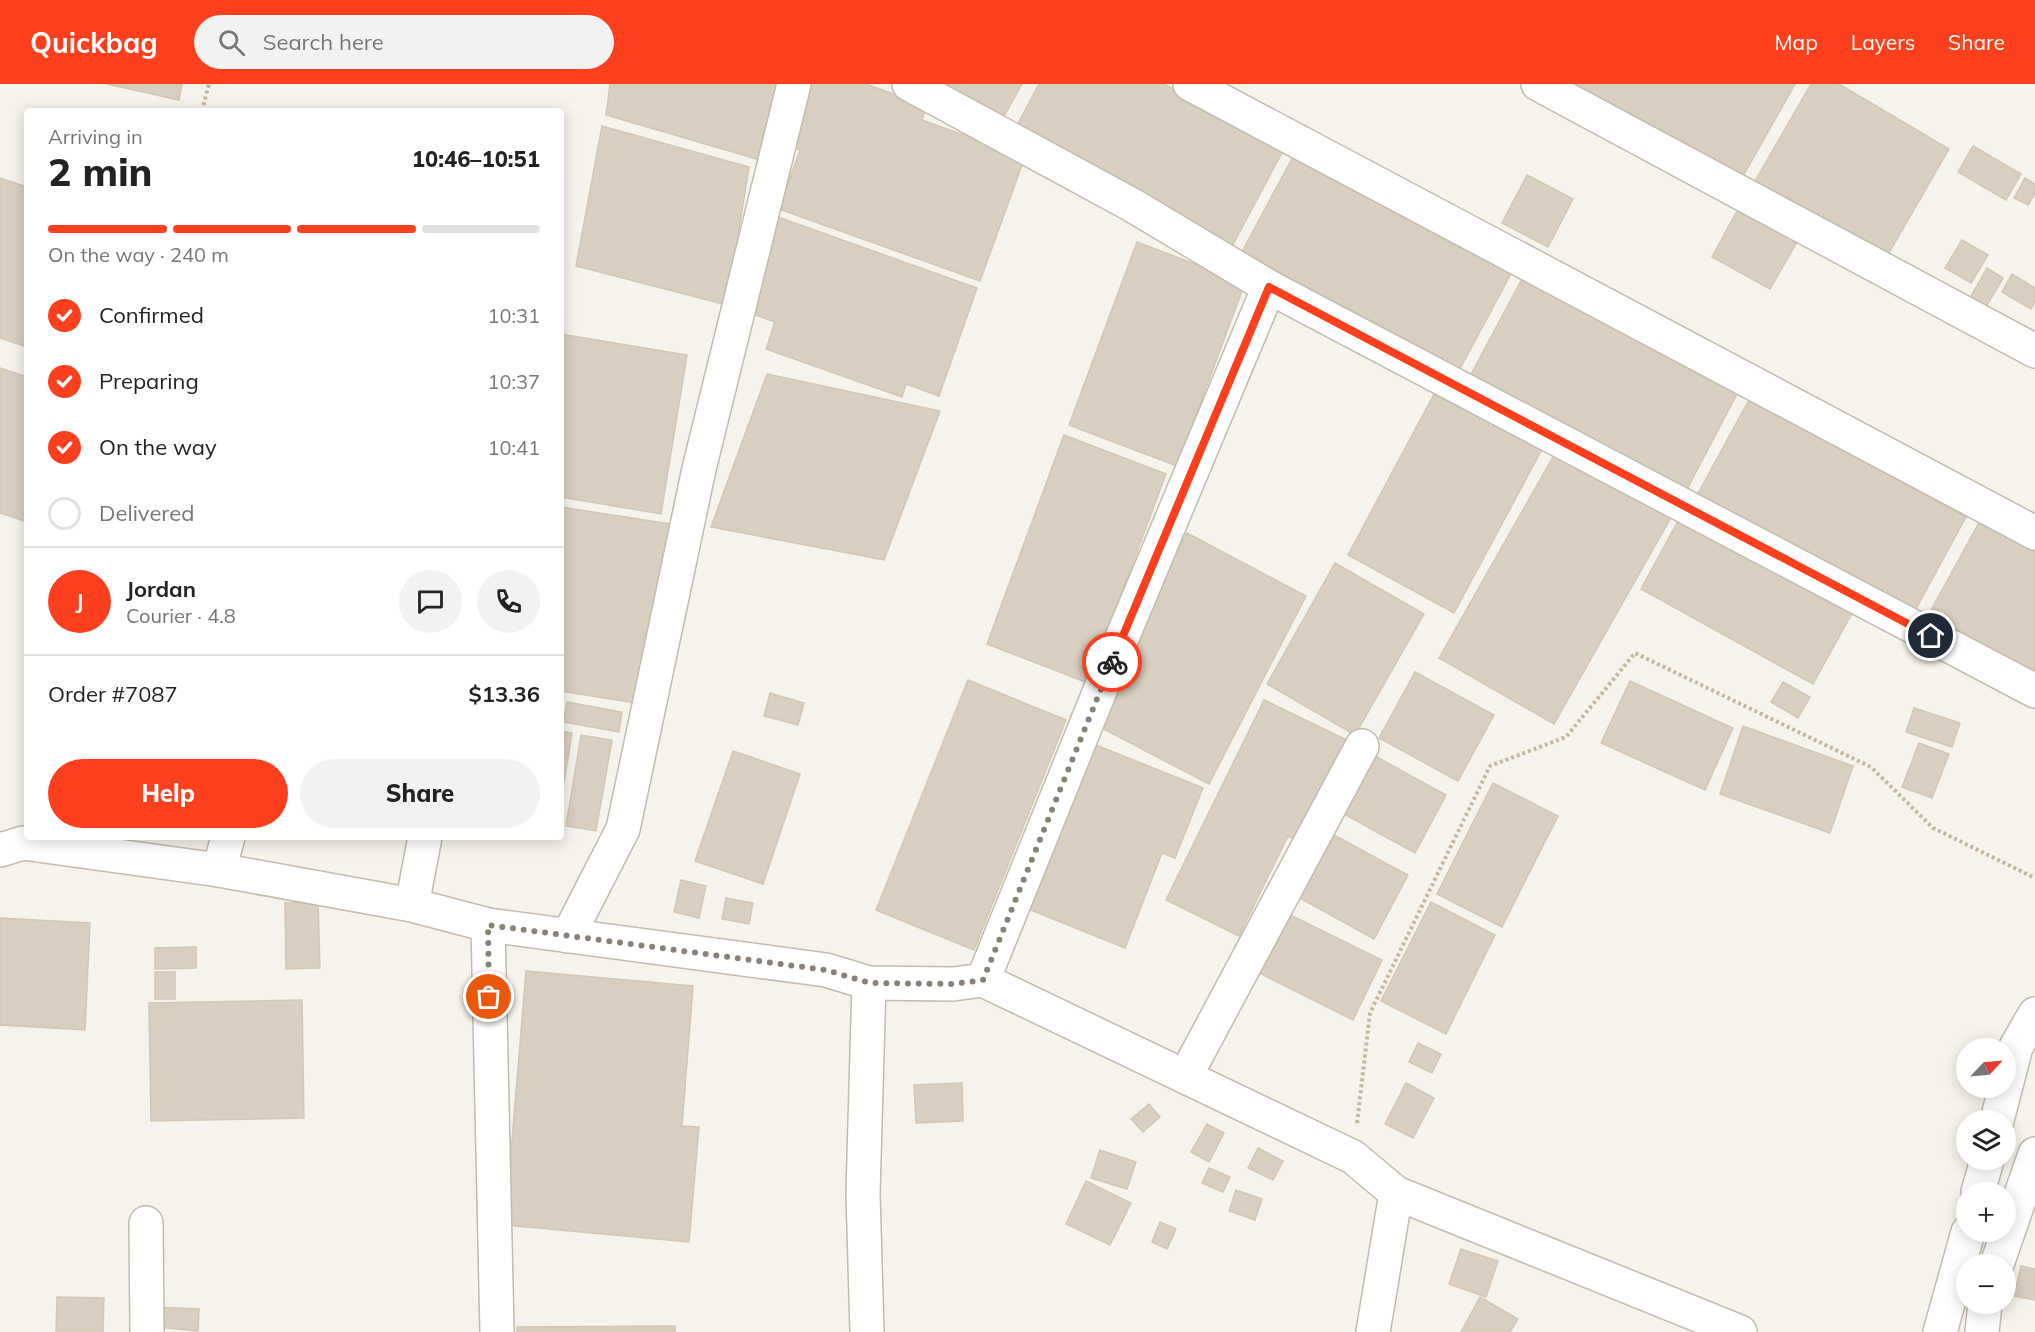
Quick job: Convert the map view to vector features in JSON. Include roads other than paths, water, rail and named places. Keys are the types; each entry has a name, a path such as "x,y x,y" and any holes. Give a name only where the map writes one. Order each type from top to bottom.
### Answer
{"street":[{"path":"568,936 623,829 699,469 794,84"},
{"path":"909,84 1132,205 1269,287 2035,691"},
{"path":"1190,84 2035,533"},
{"path":"1538,84 2035,351"},
{"path":"983,980 1101,688 1269,287"},
{"path":"1186,1076 1362,746"},
{"path":"219,870 227,840"},
{"path":"412,905 424,840"},
{"path":"0,850 22,843 219,870 412,905 488,925 826,970 870,983 953,984 983,980 1353,1156 1396,1193 1740,1332"},
{"path":"488,925 497,1332"},
{"path":"867,1332 863,1193 870,983"},
{"path":"2000,1110 2016,1047 2035,1014"},
{"path":"2000,1254 2035,1154"},
{"path":"1373,1332 1396,1193"},
{"path":"146,1223 147,1332"},
{"path":"1940,1332 1965,1242"},
{"path":"1982,1332 1984,1314"}]}
